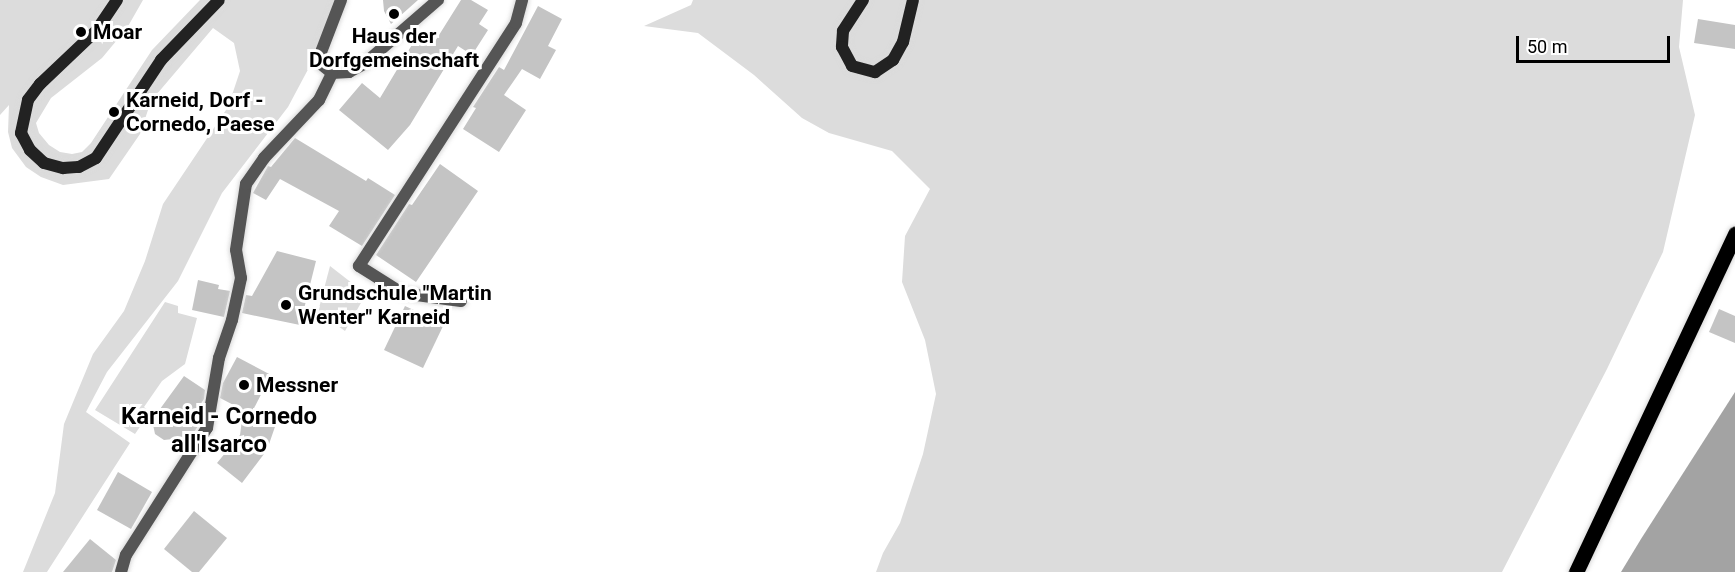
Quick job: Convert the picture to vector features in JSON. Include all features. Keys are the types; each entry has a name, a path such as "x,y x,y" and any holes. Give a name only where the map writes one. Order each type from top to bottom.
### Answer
{"main road":[{"path":"1576,572 1735,234"}],"street":[{"path":"117,0 97,30 40,84 28,100 21,133 30,150 44,163 63,168 79,167 96,158 160,60 219,0"},
{"path":"340,0 321,51 321,64 332,73 349,72 364,64 438,0"},
{"path":"461,301 402,293 359,266 516,23 522,0"},
{"path":"863,0 843,31 842,47 852,66 874,72 893,60 903,42 913,0"},
{"path":"121,572 126,555 207,428 219,358 232,320 241,278 236,250 246,184 264,159 319,100 332,73"}],"shaded area":[{"path":"0,0 143,0 127,28 102,58 51,98 36,123 39,133 49,145 60,152 72,154 82,152 91,143 152,50 200,0 345,0 288,107 222,193 178,281 107,372 86,412 130,443 47,572 23,572 55,493 64,424 93,354 124,311 145,261 163,204 228,107 240,71 234,43 213,28 151,101 140,134 109,179 63,185 41,177 26,167 12,148 8,132 9,105 0,115"},
{"path":"693,0 1683,0 1679,47 1695,115 1663,252 1607,369 1502,572 876,572 883,553 900,523 923,454 936,394 925,340 902,282 905,236 930,189 892,151 829,133 802,118 754,75 698,33 644,26 691,5"},
{"path":"330,266 366,294 345,331 318,312"},
{"path":"165,302 178,306 178,313 197,318 185,364 162,381 144,407 150,412 135,434 95,410"},
{"path":"1735,392 1735,572 1621,572 1641,539"}],"building":[{"name":"Haus der Dorfgemeinschaft","path":"383,0 418,0 391,24 384,11"},
{"path":"461,0 471,0 488,10 479,24 488,30 472,55 458,46 410,125 388,150 339,110 362,83 380,98 419,33 434,43"},
{"path":"538,6 562,19 548,46 556,50 540,79 522,69 504,95 526,110 499,152 463,129 476,108 473,107 499,67 504,70"},
{"path":"1698,19 1735,25 1735,49 1694,43"},
{"path":"295,138 366,181 368,178 395,195 362,246 329,226 339,211 280,179 266,200 253,193 268,166 271,167"},
{"path":"440,164 478,191 416,282 376,255 409,204 412,205"},
{"path":"277,251 316,261 300,325 242,313 246,295 252,296"},
{"path":"198,280 219,285 218,289 230,291 224,317 192,310"},
{"path":"405,306 444,324 423,368 384,350"},
{"path":"1719,309 1735,316 1735,343 1709,332"},
{"name":"Messner","path":"237,357 271,375 251,414 220,398 223,383"},
{"path":"184,376 205,390 204,399 190,420 198,426 185,447 173,439 164,440 155,434 152,420"},
{"path":"278,418 267,450 242,483 217,463 240,435 242,420"},
{"path":"118,472 152,492 131,529 97,510"},
{"path":"194,511 227,538 199,572 192,572 164,549"},
{"path":"90,539 116,560 112,572 63,572"}],"place":[{"name":"Haus der Dorfgemeinschaft","path":"394,14"},
{"name":"Moar","path":"81,32"},
{"name":"Karneid, Dorf - Cornedo, Paese","path":"114,112"},
{"name":"Grundschule \"Martin Wenter\" Karneid","path":"286,305"},
{"name":"Messner","path":"244,385"}],"district":[{"name":"Karneid - Cornedo all'Isarco","path":"219,431"}]}
